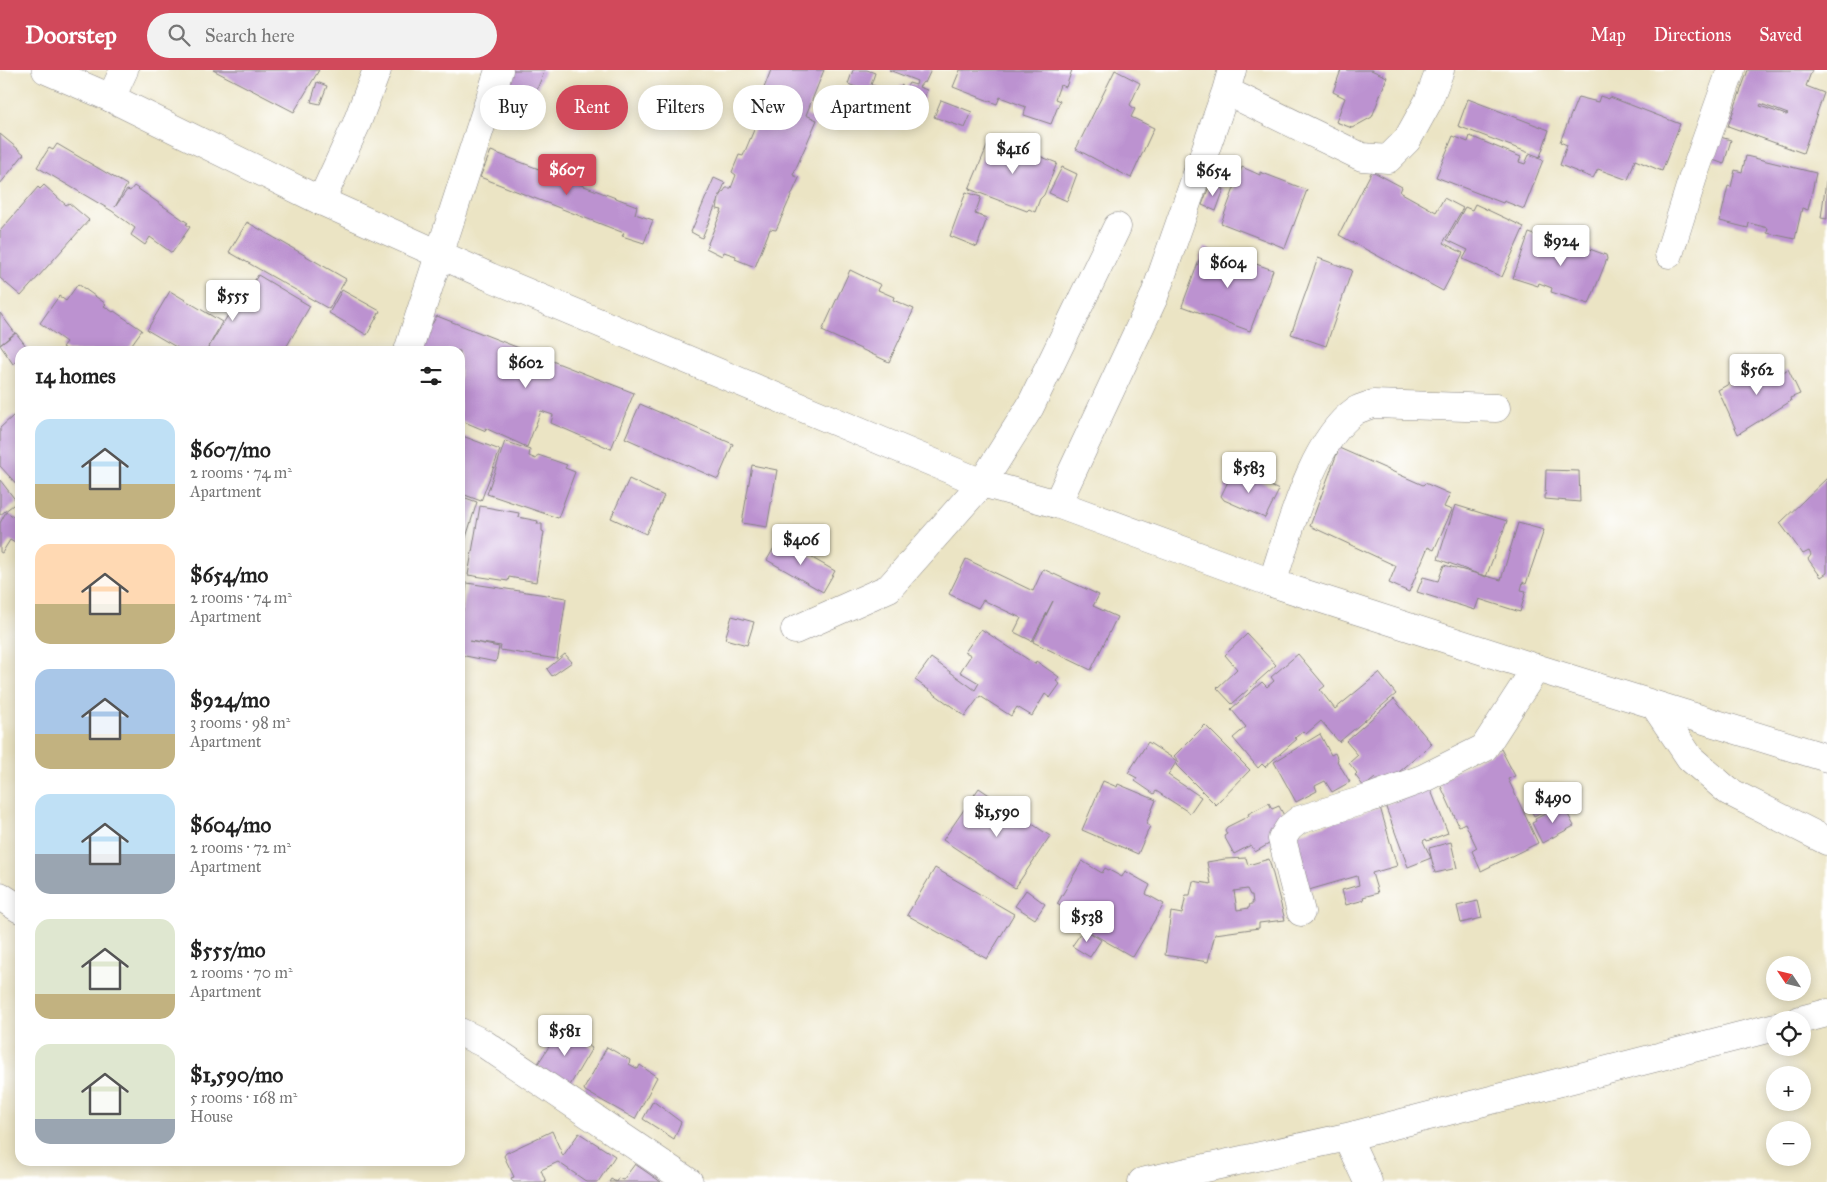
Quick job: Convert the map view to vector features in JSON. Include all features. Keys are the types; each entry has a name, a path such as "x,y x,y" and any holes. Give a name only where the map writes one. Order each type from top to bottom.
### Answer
{"street":[{"path":"46,70 111,98 321,201 499,281 982,483 1057,504 1272,583 1655,706 1827,758"},
{"path":"111,98 124,70"},
{"path":"321,201 356,125 378,70"},
{"path":"410,346 498,70"},
{"path":"1057,504 1154,297 1229,81 1362,158 1388,159 1407,140 1428,102 1440,70"},
{"path":"1669,254 1692,177 1731,70"},
{"path":"795,630 889,588 982,483 1030,407 1117,227"},
{"path":"1272,583 1309,474 1334,430 1356,410 1373,404 1496,408"},
{"path":"1301,912 1282,839 1289,828 1299,820 1367,799 1422,779 1484,748 1536,668"},
{"path":"1655,706 1690,758 1728,791 1827,841"},
{"path":"0,896 15,906"},
{"path":"1811,1017 1827,1013"},
{"path":"1142,1182 1347,1137 1766,1029"},
{"path":"465,1034 483,1043 689,1182"},
{"path":"1347,1137 1368,1182"}],"building":[{"path":"213,70 319,70 294,112"},
{"path":"501,70 545,70 539,85 508,85 499,82"},
{"path":"771,70 824,70 818,85 813,85 813,98 806,115 813,118 813,129 793,175 799,178 776,230 770,229 755,267 735,259 736,256 724,252 722,256 706,248 722,210 717,209 719,198 726,188 731,188 736,175 732,172 739,155 743,156 754,130 803,130 803,85 765,85"},
{"path":"853,70 867,70 875,73 871,85 848,84"},
{"path":"889,70 931,70 925,83 923,82 921,85 916,85 917,81"},
{"path":"960,70 1072,70 1066,87 1060,85 1055,99 1060,101 1051,124 1024,115 1026,107 1000,97 997,104 953,87"},
{"path":"1115,70 1140,83 1130,105 1135,109 1131,117 1154,128 1131,178 1076,149"},
{"path":"1341,70 1371,70 1387,77 1372,117 1352,128 1336,122 1345,98 1333,92"},
{"path":"1748,70 1812,70 1806,86 1824,93 1803,153 1728,126","holes":["1761,104 1788,114 1786,115 1760,106"]},
{"path":"317,82 327,86 320,104 311,102"},
{"path":"1600,96 1609,99 1610,97 1680,124 1662,171 1635,160 1628,180 1598,169 1593,178 1560,165 1567,145 1560,142 1578,97 1598,102"},
{"path":"1468,99 1549,130 1540,157 1458,126"},
{"path":"941,100 972,112 965,128 934,117"},
{"path":"0,134 24,154 0,184"},
{"path":"1453,136 1468,142 1470,136 1521,157 1519,162 1525,164 1529,155 1543,160 1524,209 1504,201 1503,203 1436,177"},
{"path":"991,137 1057,163 1035,212 1029,209 1027,211 969,189"},
{"path":"1720,137 1731,140 1724,164 1713,160"},
{"path":"57,144 127,185 115,207 127,190 130,191 134,186 188,223 186,224 190,227 172,253 150,237 145,245 131,235 135,228 112,211 37,167 49,148 53,150"},
{"path":"491,151 637,206 635,214 653,220 644,243 622,236 624,233 480,177"},
{"path":"1746,156 1816,173 1808,210 1802,208 1795,239 1767,233 1768,228 1749,223 1748,228 1720,221 1728,186 1731,187 1735,170 1742,172"},
{"path":"1062,167 1077,174 1067,201 1049,193"},
{"path":"1242,167 1260,175 1260,172 1307,190 1285,248 1221,223"},
{"path":"1372,171 1402,187 1400,192 1436,212 1444,198 1463,208 1443,243 1463,253 1443,291 1339,235"},
{"path":"714,178 725,183 702,238 691,232"},
{"path":"1827,181 1827,219 1821,218"},
{"path":"1210,184 1224,189 1216,211 1202,205"},
{"path":"44,185 66,205 69,203 89,220 21,296 0,278 0,231 38,187 40,189"},
{"path":"966,192 981,197 975,214 987,218 977,247 950,236"},
{"path":"1475,204 1524,227 1502,277 1463,259 1468,250 1447,240 1465,207 1472,210"},
{"path":"247,222 346,279 329,309 229,252"},
{"path":"1529,233 1546,239 1547,236 1606,255 1607,259 1589,304 1551,292 1552,288 1539,283 1538,286 1513,278"},
{"path":"1204,247 1273,270 1250,331 1182,306"},
{"path":"1318,258 1352,270 1326,346 1291,334"},
{"path":"850,270 881,285 878,290 894,297 893,300 914,309 889,362 822,331"},
{"path":"258,275 310,306 287,346 209,346 239,297 243,300"},
{"path":"78,284 106,304 104,306 142,330 131,346 63,346 66,342 40,323 59,296 66,301"},
{"path":"342,290 380,311 367,335 329,313"},
{"path":"170,291 222,322 209,346 174,346 147,330"},
{"path":"0,313 15,333 0,345"},
{"path":"437,316 634,393 611,449 551,423 553,415 541,411 527,447 485,428 486,431 465,422 465,346 418,346 429,323 432,324"},
{"path":"16,333 26,346 15,346 15,363 13,364 0,345"},
{"path":"1767,363 1776,377 1788,369 1800,394 1790,398 1791,401 1738,434 1718,390"},
{"path":"640,404 733,444 718,479 625,438"},
{"path":"14,415 15,416 15,482 0,466 0,428"},
{"path":"465,437 500,450 481,501 465,495"},
{"path":"505,441 530,450 529,456 536,459 538,455 567,465 565,468 575,472 558,518 487,494"},
{"path":"1339,448 1423,485 1425,483 1450,494 1444,507 1452,510 1434,550 1428,547 1409,592 1389,583 1396,566 1310,526"},
{"path":"752,465 777,470 767,527 742,523"},
{"path":"1234,469 1279,490 1265,518 1224,500 1221,496"},
{"path":"1546,470 1579,471 1580,502 1545,499"},
{"path":"1827,478 1827,573 1821,577 1808,559 1811,555 1809,551 1803,554 1780,523"},
{"path":"629,479 664,496 646,534 611,518"},
{"path":"0,480 15,499 15,504 0,515"},
{"path":"465,498 477,502 465,541"},
{"path":"1455,505 1507,521 1486,577 1438,559"},
{"path":"480,506 519,513 518,517 538,521 537,524 542,524 542,531 544,532 536,582 509,577 508,581 468,575"},
{"path":"6,512 15,517 15,543 10,540 2,553 0,552 0,523"},
{"path":"1518,523 1544,530 1526,584 1523,582 1521,590 1526,591 1520,612 1479,599 1475,610 1417,592 1423,577 1438,581 1444,565 1501,580"},
{"path":"779,539 835,571 823,592 767,560"},
{"path":"966,559 1033,591 1043,569 1099,595 1093,606 1117,617 1091,670 1033,642 1053,601 1032,641 1014,632 1021,618 983,600 978,608 949,594"},
{"path":"467,583 566,598 557,659 500,650 501,646 469,641 499,647 496,662 465,656 465,596"},
{"path":"732,616 754,622 747,645 725,639"},
{"path":"981,629 1035,664 1036,661 1059,677 1056,681 1060,684 1050,698 1045,694 1032,716 1017,707 1011,716 980,696 965,716 915,680 931,658 975,690 979,683 960,672 971,655 965,652"},
{"path":"1247,634 1276,665 1232,704 1217,688 1237,669 1225,655"},
{"path":"565,654 572,662 552,676 547,669"},
{"path":"1298,654 1325,686 1320,690 1335,709 1379,673 1396,694 1339,742 1321,721 1306,734 1303,731 1295,738 1297,739 1265,767 1262,764 1258,768 1233,738 1246,727 1231,709 1262,682 1267,687 1274,681 1271,677"},
{"path":"1394,699 1432,744 1381,785 1375,778 1364,787 1349,763 1358,755 1346,741"},
{"path":"1205,725 1250,770 1216,805 1176,765 1179,762 1174,756"},
{"path":"1320,734 1331,755 1335,753 1337,761 1350,782 1332,792 1325,781 1315,786 1317,791 1296,802 1274,762"},
{"path":"1148,742 1177,761 1168,775 1201,797 1190,813 1156,791 1154,794 1135,781 1137,778 1128,773"},
{"path":"1501,749 1515,776 1508,779 1538,843 1481,871 1472,851 1477,848 1465,823 1459,826 1439,782 1467,765"},
{"path":"1103,781 1117,787 1118,784 1156,800 1146,824 1150,826 1138,854 1082,830"},
{"path":"979,788 1050,836 1015,888 943,840"},
{"path":"1430,788 1448,833 1423,841 1431,858 1408,867 1385,805"},
{"path":"1538,799 1544,811 1534,816 1528,804"},
{"path":"1269,803 1272,809 1279,806 1289,825 1274,841 1255,852 1251,845 1234,854 1224,836 1227,834 1225,830 1227,827"},
{"path":"1563,805 1574,826 1542,843 1532,823 1536,821 1535,819"},
{"path":"1380,807 1397,866 1372,873 1378,893 1363,897 1364,900 1346,905 1342,890 1359,885 1357,876 1302,892 1287,837"},
{"path":"1451,842 1457,868 1435,873 1429,848"},
{"path":"1246,858 1248,865 1269,859 1285,920 1259,923 1259,928 1215,934 1208,962 1165,955 1171,912 1182,914 1186,895 1190,895 1193,881 1211,884 1207,862","holes":["1247,889 1250,895 1252,895 1253,904 1250,904 1249,908 1237,910 1234,891"]},
{"path":"1082,861 1102,873 1105,868 1122,877 1125,871 1150,885 1146,894 1164,904 1133,957 1074,923 1078,916 1057,904"},
{"path":"935,868 1014,914 987,959 907,915"},
{"path":"1026,890 1045,904 1035,919 1015,906"},
{"path":"1478,901 1482,918 1461,923 1457,906"},
{"path":"1084,929 1101,940 1090,957 1072,946"},
{"path":"561,1028 592,1048 569,1087 537,1065"},
{"path":"607,1047 630,1060 629,1064 638,1069 640,1065 657,1077 635,1119 584,1089"},
{"path":"653,1101 681,1122 674,1139 643,1119"},
{"path":"552,1131 563,1156 579,1133 615,1156 598,1182 587,1182 558,1162 541,1170 546,1182 513,1182 511,1178 514,1177 504,1156 506,1153"},
{"path":"635,1164 661,1182 616,1182 618,1178 623,1180"}]}
